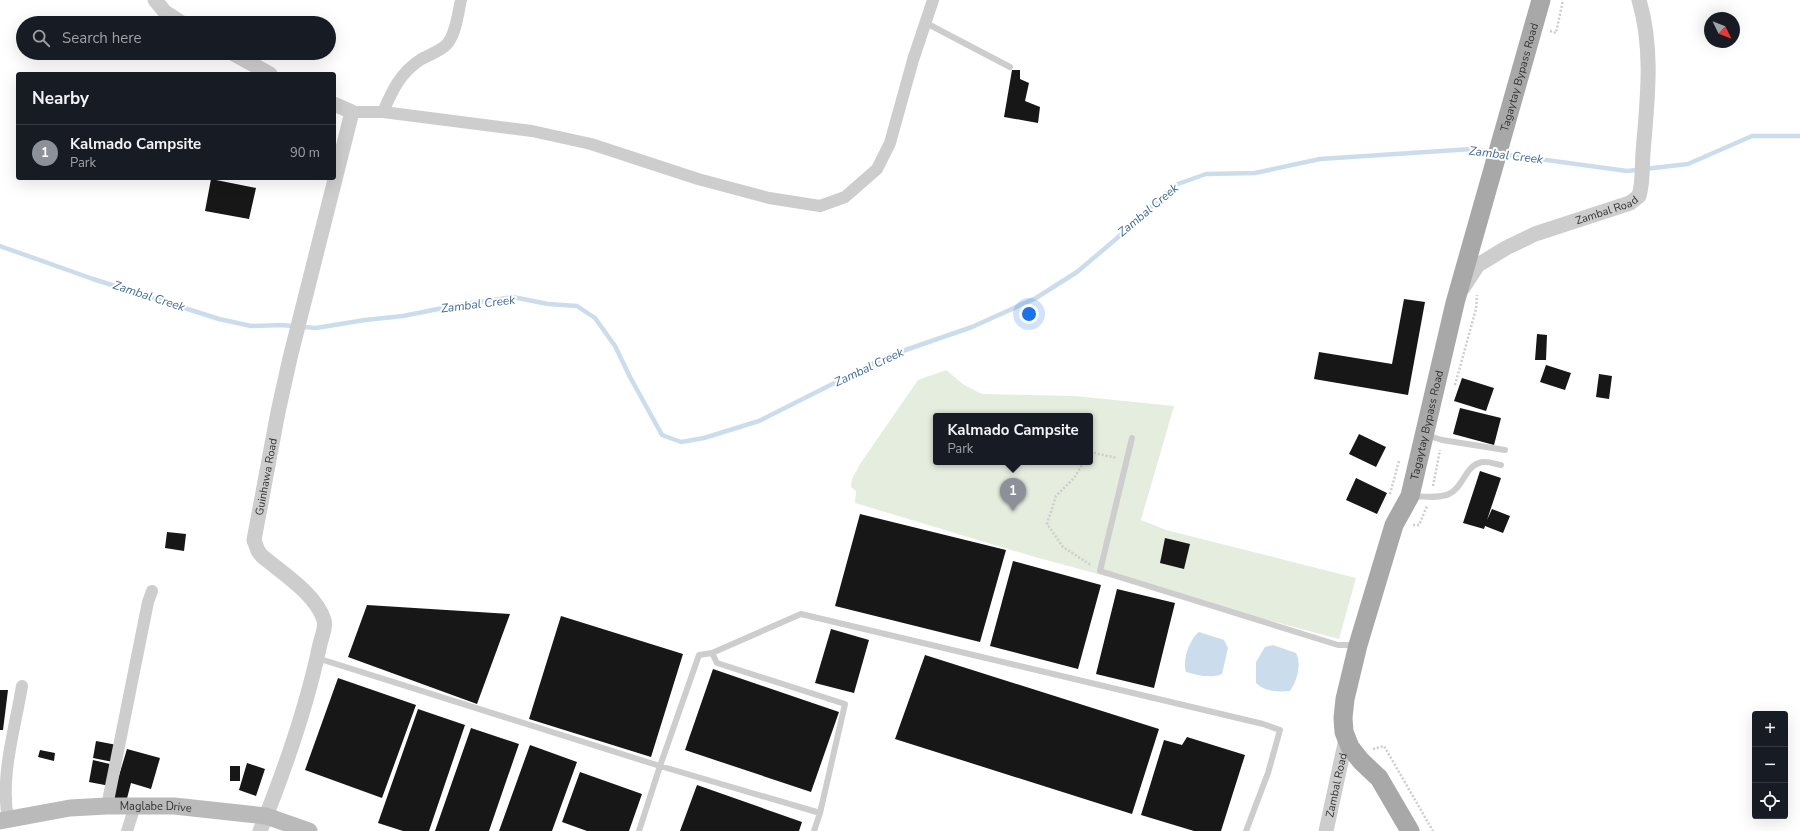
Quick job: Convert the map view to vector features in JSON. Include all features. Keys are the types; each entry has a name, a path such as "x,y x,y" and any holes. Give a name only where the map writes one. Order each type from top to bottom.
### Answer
{"main road":[{"name":"Tagaytay Bypass Road","path":"1410,831 1379,778 1361,762 1346,739 1343,725 1343,711 1358,645 1394,525 1410,496 1455,303 1541,0"},
{"name":"Maglabe Drive","path":"4,820 70,808 107,806 174,806 263,824 309,831"}],"street":[{"path":"155,0 165,12 171,16"},
{"path":"383,112 395,85 412,65 447,44 455,28 461,0"},
{"path":"336,105 352,112 383,112 532,131 584,142 698,179 769,198 820,206 845,197 877,168 890,143 913,60 934,0"},
{"name":"Zambal Road","path":"1455,303 1466,281 1478,265 1487,259 1535,234 1633,202 1640,194 1648,51 1645,24 1640,0"},
{"path":"242,60 260,72"},
{"name":"Guinhawa Road","path":"336,177 352,112"},
{"name":"Guinhawa Road","path":"263,824 293,741 317,658 325,622 317,605 305,592 262,556 254,540 278,412 290,358 335,180"},
{"path":"107,806 148,602 152,591"},
{"path":"4,820 5,803 3,779 22,686"},
{"name":"Zambal Road","path":"1326,831 1346,739"},
{"path":"127,831 135,806"}],"lane":[{"path":"926,23 1010,67"},
{"path":"1424,434 1442,440 1505,450"},
{"path":"1132,438 1100,571 1338,644 1358,645"},
{"path":"1410,496 1431,497 1448,494 1458,488 1471,469 1478,463 1485,462 1501,465"},
{"path":"641,831 660,766 699,656 712,653 801,614 922,641 1263,724 1280,730 1268,773 1246,831"},
{"path":"712,653 717,663 845,704 820,813 814,831"},
{"path":"317,658 660,766 820,813"}],"path":[{"path":"1093,453 1126,460"},
{"path":"1082,465 1074,478 1056,496 1047,524 1063,547 1100,571"}],"green space":[{"path":"946,370 964,385 982,394 1075,396 1174,406 1141,520 1166,530 1356,578 1339,639 1035,557 855,503 856,491 851,487 852,479 860,464 918,380"}],"water":[{"path":"1199,632 1224,640 1228,648 1222,674 1209,676 1186,672 1186,656 1190,644"},
{"path":"1273,645 1296,653 1298,657 1298,672 1290,691 1268,690 1256,683 1256,662 1265,647"}],"building":[{"path":"1012,70 1020,70 1020,79 1029,83 1025,101 1040,107 1038,123 1004,117"},
{"path":"211,180 256,188 249,219 205,211"},
{"path":"1404,299 1425,302 1408,395 1314,379 1319,352 1392,364"},
{"path":"1537,334 1547,335 1546,360 1535,360"},
{"path":"1546,365 1571,373 1565,390 1540,382"},
{"path":"1599,374 1612,376 1609,399 1596,397"},
{"path":"1462,378 1494,388 1486,411 1454,401"},
{"path":"1460,408 1501,418 1494,445 1453,434"},
{"path":"1359,434 1386,447 1376,467 1349,454"},
{"path":"1480,471 1501,478 1487,520 1492,509 1510,516 1503,533 1485,526 1484,529 1463,523"},
{"path":"1356,478 1387,493 1377,514 1346,500"},
{"path":"860,514 1006,550 980,642 835,606"},
{"path":"167,532 186,534 184,551 165,548"},
{"path":"1165,538 1190,544 1184,569 1160,563"},
{"path":"1013,561 1101,585 1078,669 990,646"},
{"path":"1117,589 1175,603 1154,688 1096,674"},
{"path":"367,605 510,614 477,704 348,657"},
{"path":"561,616 683,654 651,757 529,719"},
{"path":"831,629 869,640 854,693 815,683"},
{"path":"925,655 1159,729 1132,814 895,739"},
{"path":"713,669 839,712 811,792 685,750"},
{"path":"338,678 416,705 382,798 305,770"},
{"path":"0,690 8,690 3,730 0,730"},
{"path":"418,709 465,725 429,831 403,831 378,823"},
{"path":"471,728 519,744 489,831 435,831"},
{"path":"1187,737 1245,755 1221,831 1194,831 1141,815 1164,740 1182,745"},
{"path":"96,741 117,745 113,762 93,758"},
{"path":"530,745 577,762 552,831 499,831"},
{"path":"127,749 160,758 151,789 131,783 125,806 111,802"},
{"path":"40,750 55,753 54,761 38,757"},
{"path":"93,760 114,765 110,786 89,782"},
{"path":"247,763 265,769 256,796 239,790"},
{"path":"230,766 240,766 240,781 230,781"},
{"path":"580,772 642,794 629,831 587,831 562,822"},
{"path":"697,785 802,822 799,831 680,831"}],"waterway":[{"name":"Zambal Creek","path":"1502,154 1627,171 1688,164 1752,136 1800,136"},
{"name":"Zambal Creek","path":"0,246 93,279 219,319 251,326 281,325 316,328 365,320 403,316 458,305 513,297 548,304 577,306 595,318 615,346 630,377 662,435 681,442 704,438 759,421 888,356 972,327 1036,298 1077,272 1116,239 1175,185 1206,174 1255,173 1320,159 1472,149 1493,152"}],"place":[{"name":"Kalmado Campsite","path":"1013,511"}]}
